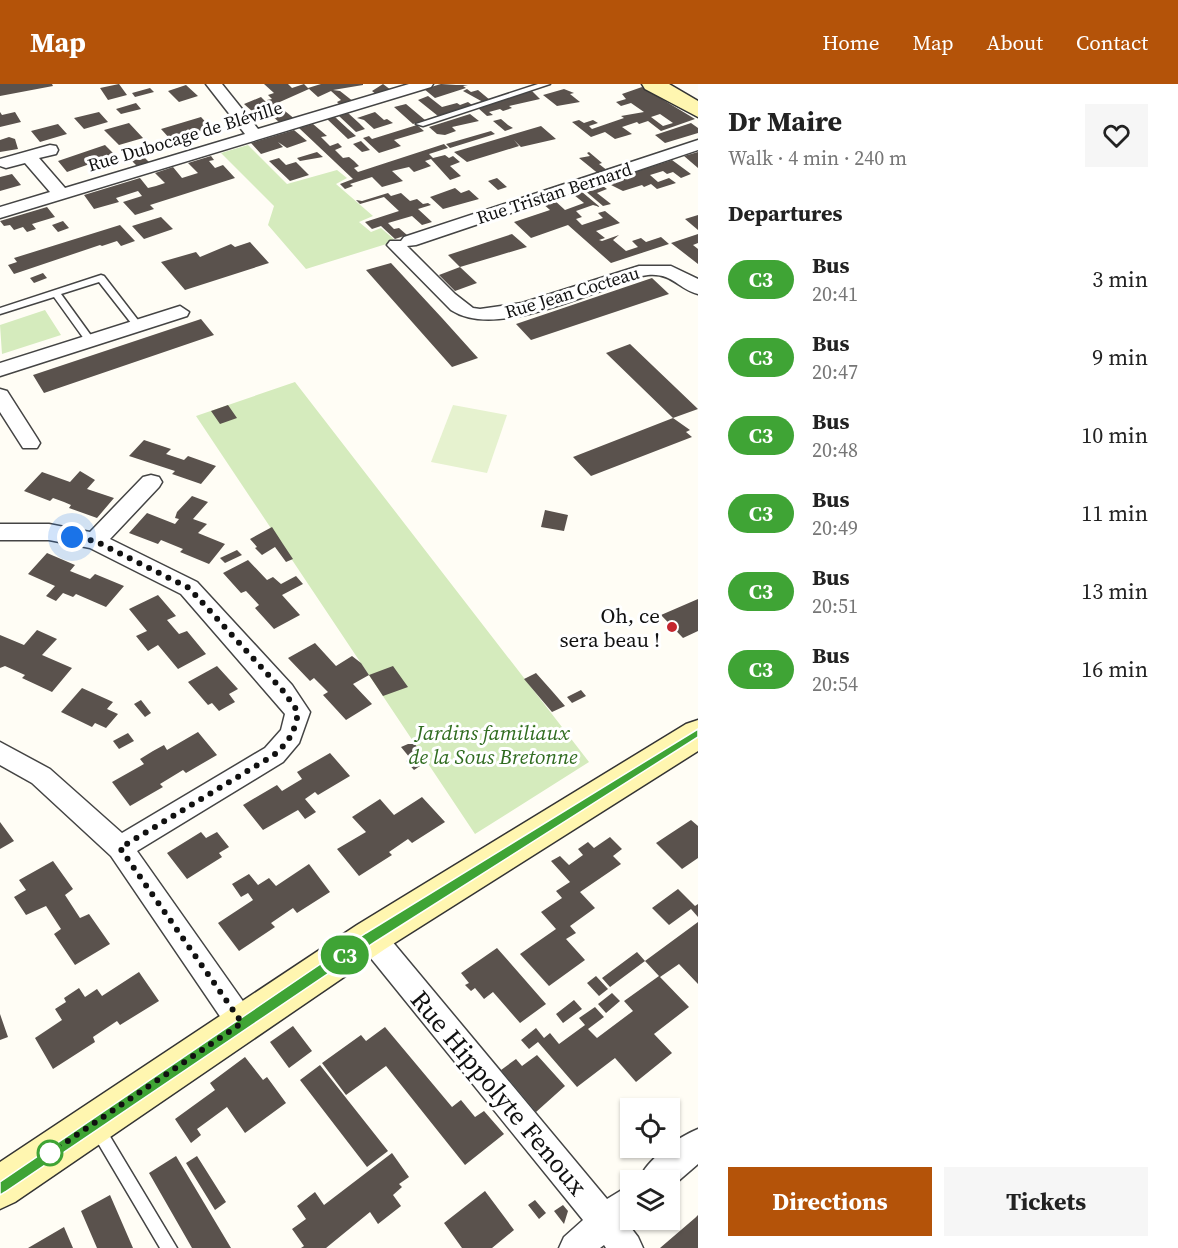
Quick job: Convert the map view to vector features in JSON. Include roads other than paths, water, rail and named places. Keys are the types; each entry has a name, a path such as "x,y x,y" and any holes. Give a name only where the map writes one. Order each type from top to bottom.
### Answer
{"street":[{"path":"214,84 255,136"},
{"name":"Rue Dubocage de Bléville","path":"0,213 425,84"},
{"path":"653,84 698,110"},
{"name":"Rue Tristan Bernard","path":"403,243 698,145"},
{"path":"6,164 50,150"},
{"path":"29,157 61,194"},
{"name":"Rue Jean Cocteau","path":"403,243 456,303 474,315 508,313 639,271 659,268 674,271 698,288"},
{"path":"0,370 180,312"},
{"path":"0,396 30,442"},
{"path":"95,541 151,482"},
{"path":"0,532 49,532 95,541 189,588 284,692 298,712 296,727 289,742 274,755 120,848"},
{"path":"0,1187 371,937 698,734"},
{"path":"0,752 41,776 120,848 242,1023"},
{"name":"Rue Hippolyte Fenoux","path":"371,937 627,1248"},
{"path":"667,1170 698,1144"},
{"path":"575,1248 620,1210"}],"lane":[{"path":"420,124 546,84"},
{"path":"0,311 101,278 138,326"},
{"path":"56,293 90,341"},
{"path":"93,1123 169,1248"}],"place":[{"name":"Oh, ce sera beau !","path":"672,627"}],"park label":[{"name":"Jardins familiaux de la Sous Bretonne","path":"493,744"}]}
